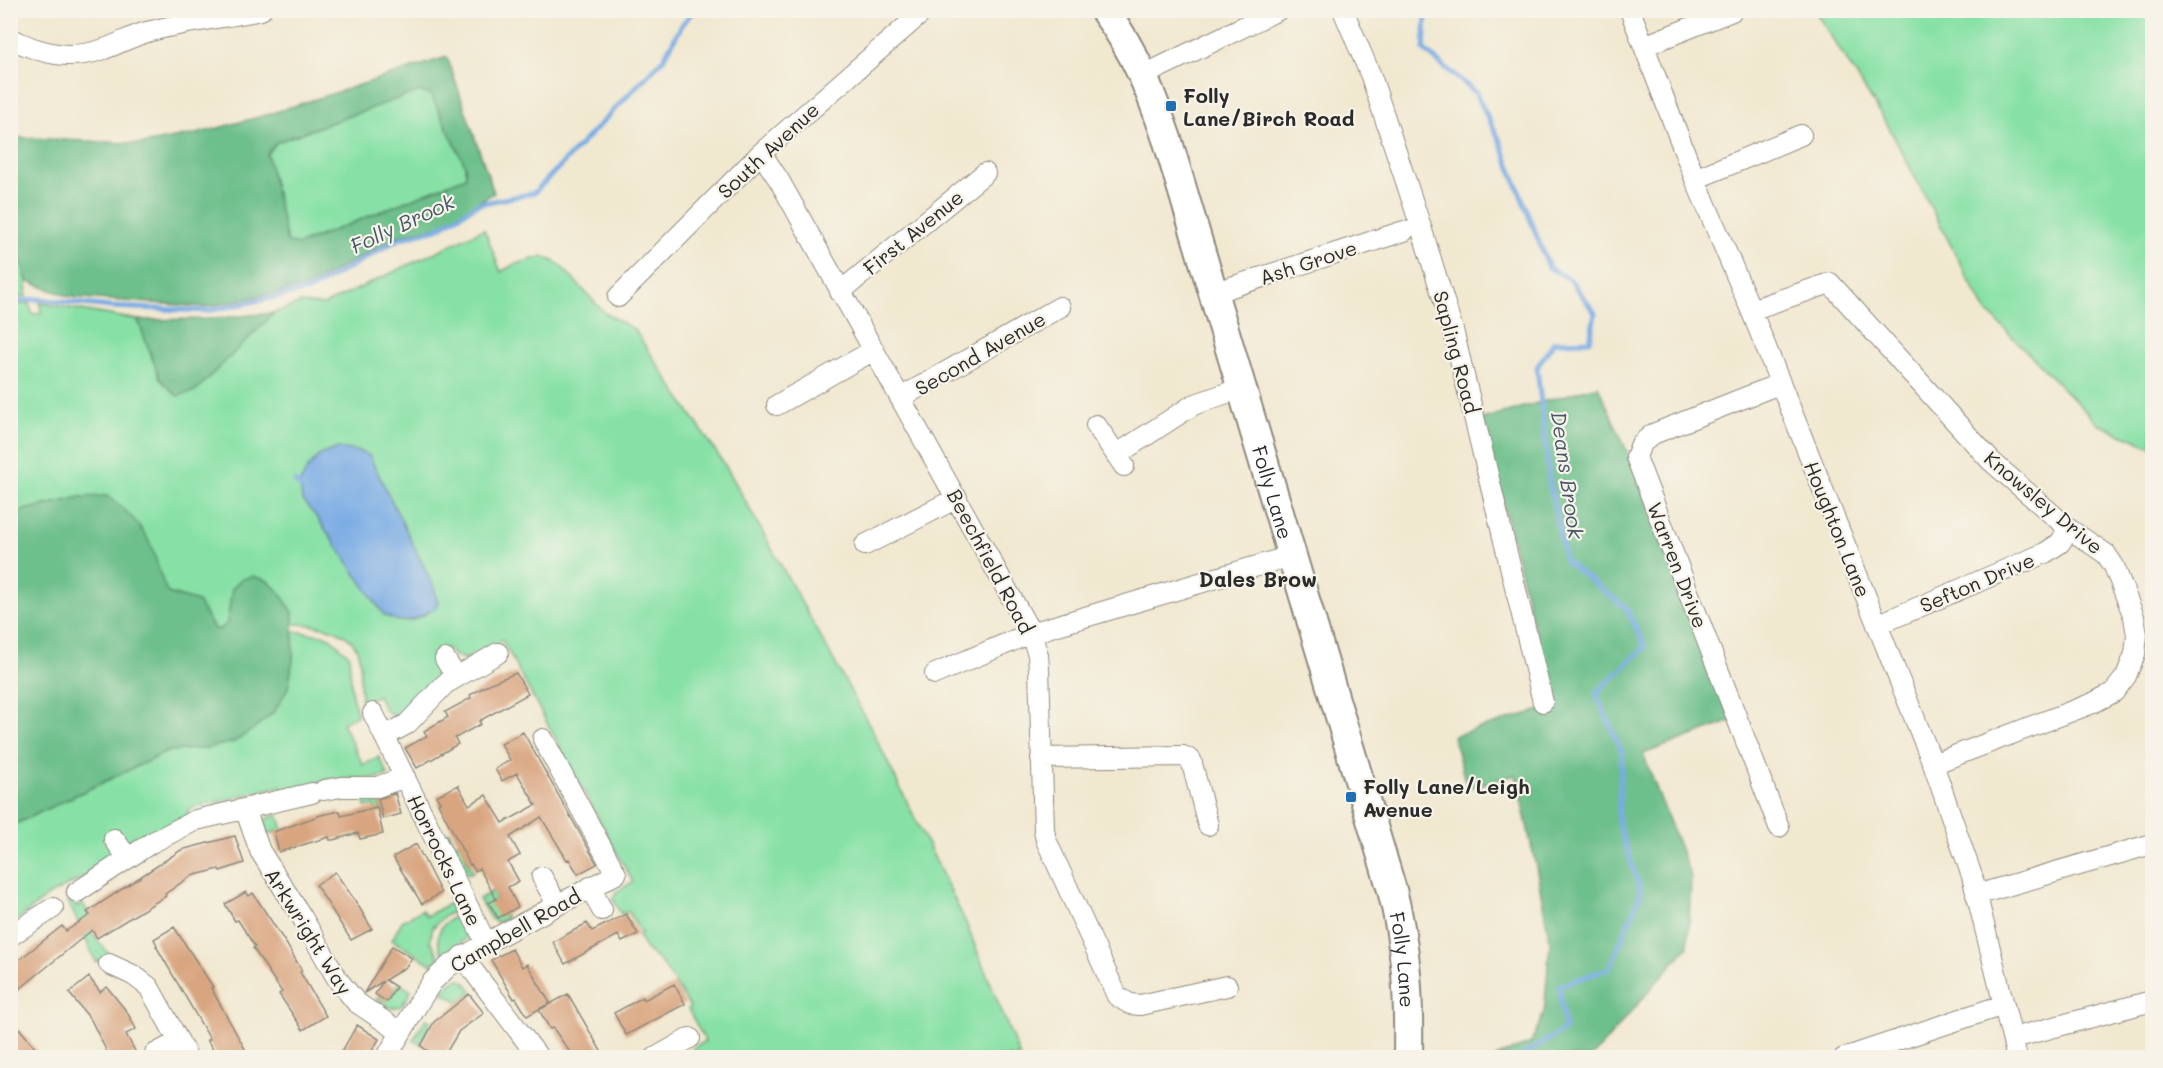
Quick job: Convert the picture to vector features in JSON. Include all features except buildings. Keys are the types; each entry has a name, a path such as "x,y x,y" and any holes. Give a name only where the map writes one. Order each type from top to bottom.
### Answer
{"main road":[{"name":"Folly Lane","path":"1104,10 1144,75 1174,162 1396,908 1408,988 1408,1058"}],"street":[{"path":"10,38 43,52 80,55 104,49 147,32 261,10"},
{"name":"South Avenue","path":"618,297 761,153 925,10"},
{"path":"1144,75 1278,10"},
{"name":"Sapling Road","path":"1343,10 1371,76 1453,330 1543,702"},
{"name":"Houghton Lane","path":"1630,10 1695,179 1751,310 1933,764 1972,876 2017,1058"},
{"path":"1644,46 1732,10"},
{"path":"1695,179 1801,135"},
{"name":"Beechfield Road","path":"761,153 779,180 1031,633 1038,655 1039,668 1046,840 1117,996 1130,1004 1140,1005 1227,986"},
{"name":"First Avenue","path":"840,292 985,173"},
{"name":"Ash Grove","path":"1212,293 1404,231"},
{"name":"Knowsley Drive","path":"1751,310 1830,283 1991,460 2069,530 2106,554 2114,566 2134,616 2137,635 2135,654 2126,676 2114,692 2093,703 1933,764"},
{"name":"Second Avenue","path":"900,398 1060,307"},
{"path":"777,405 874,350"},
{"name":"Warren Drive","path":"1779,384 1653,434 1641,444 1636,456 1779,827"},
{"path":"1096,425 1120,461 1193,405 1241,388"},
{"path":"865,545 957,498"},
{"name":"Sefton Drive","path":"1877,625 2045,553 2060,543 2069,530"},
{"path":"935,674 1031,633 1291,556"},
{"path":"385,736 407,724 445,684 498,653"},
{"path":"445,659 456,677"},
{"name":"Horrocks Lane","path":"373,712 486,943"},
{"name":"Campbell Road","path":"386,1058 400,1032 441,972 462,956 616,874 543,739"},
{"path":"1041,758 1184,756 1191,760 1208,825"},
{"name":"Horrocks Lane","path":"245,809 342,787 377,788 405,777"},
{"path":"77,892 151,843 196,820 245,809"},
{"name":"Arkwright Way","path":"245,809 260,851 338,980 356,1002 400,1032"},
{"path":"114,839 128,858"},
{"path":"1976,895 2152,844"},
{"path":"542,877 557,904"},
{"path":"590,887 602,910"},
{"path":"10,936 53,908"},
{"path":"462,956 539,1058"},
{"path":"108,964 133,975 148,987 184,1049 155,1054"},
{"path":"2013,1038 2152,1002"},
{"path":"1844,1058 2003,1005"},
{"path":"661,1056 690,1038"}],"green space":[{"path":"1815,11 2152,11 2152,447 2098,424 1984,308 1886,122"},
{"path":"447,57 494,193 437,227 398,236 306,287 206,307 70,297 27,281 11,227 11,137 143,144 196,134 266,115","holes":["419,91 431,95 465,165 466,177 298,245 287,242 267,154 277,142"]},
{"path":"419,91 431,95 465,165 466,177 297,245 287,242 267,154 277,142"},
{"path":"10,227 27,281 26,296 11,297"},
{"path":"484,229 501,272 513,265 543,256 559,264 605,313 634,329 728,470 870,726 965,921 1020,1057 697,1057 693,1048 705,1041 688,1009 690,1007 664,966 645,948 638,936 641,934 628,911 621,914 613,900 616,892 633,882 502,640 481,653 467,658 460,658 446,648 433,657 440,668 440,674 412,706 391,714 384,709 378,695 362,703 358,652 354,644 339,633 311,625 293,624 293,612 232,589 227,624 221,629 214,629 204,612 182,598 168,593 153,551 81,497 11,513 10,306 29,303 32,314 41,313 40,303 138,320 160,379 195,391 274,313 301,303 324,305"},
{"path":"274,313 195,391 177,396 160,379 138,320 208,319"},
{"path":"1598,386 1631,460 1732,721 1643,754 1691,877 1688,946 1592,1057 1495,1057 1531,1043 1544,1013 1550,943 1516,775 1467,788 1453,736 1554,706 1482,419"},
{"path":"107,496 129,514 141,528 154,553 168,593 198,602 214,629 221,629 227,623 232,589 240,580 253,576 268,581 279,592 293,612 293,660 288,688 275,711 234,742 208,748 169,751 11,826 11,513 81,497"},
{"path":"293,631 328,636 349,655 352,697 358,715 342,723 363,765 379,757 388,775 375,778 331,779 283,791 281,786 188,809 189,814 135,842 126,840 118,830 106,838 112,851 110,860 98,870 49,895 11,925 11,826 169,751 208,748 293,660"},
{"path":"395,790 399,798 396,798 394,791 377,795 381,812 378,812 374,805 365,807 364,799 367,796"},
{"path":"278,814 283,830 276,830 268,834 266,819"},
{"path":"449,832 455,844 462,841 467,862 473,872 468,875 447,833"},
{"path":"492,891 496,899 490,903 507,918 498,923 491,919 479,899"},
{"path":"69,894 77,907 82,903 90,915 85,925 110,955 96,962 66,897"},
{"path":"452,902 456,910 443,917 435,926 433,925 430,942 439,957 431,964 392,940 402,921 422,910 427,916"},
{"path":"458,915 468,934 467,938 443,954 438,935 447,922"},
{"path":"459,979 465,982 472,991 459,1002 442,992 451,982"},
{"path":"399,983 411,991 402,1006 391,1008 376,1000 379,997 387,1001"},
{"path":"426,1019 431,1021 420,1044 413,1040"}],"water":[{"path":"338,448 369,455 434,587 438,602 435,609 410,621 399,621 384,615 318,519 302,500 300,483 308,468 320,455"}],"waterway":[{"name":"Folly Brook","path":"10,302 37,299 111,307 207,311 309,290 399,239 437,229 478,204 534,193 664,58 682,25 694,10"},
{"name":"Deans Brook","path":"1421,10 1426,14 1424,50 1475,92 1500,141 1549,268 1570,279 1595,313 1590,341 1554,342 1537,367 1550,485 1565,561 1626,608 1645,647 1596,693 1622,753 1618,822 1641,893 1610,968 1559,986 1565,1029 1519,1058"},
{"path":"295,482 301,488"}],"place":[{"name":"Folly Lane/Birch Road","path":"1171,106"},
{"name":"Folly Lane/Leigh Avenue","path":"1351,797"}],"district":[{"name":"Dales Brow","path":"1258,578"}]}
